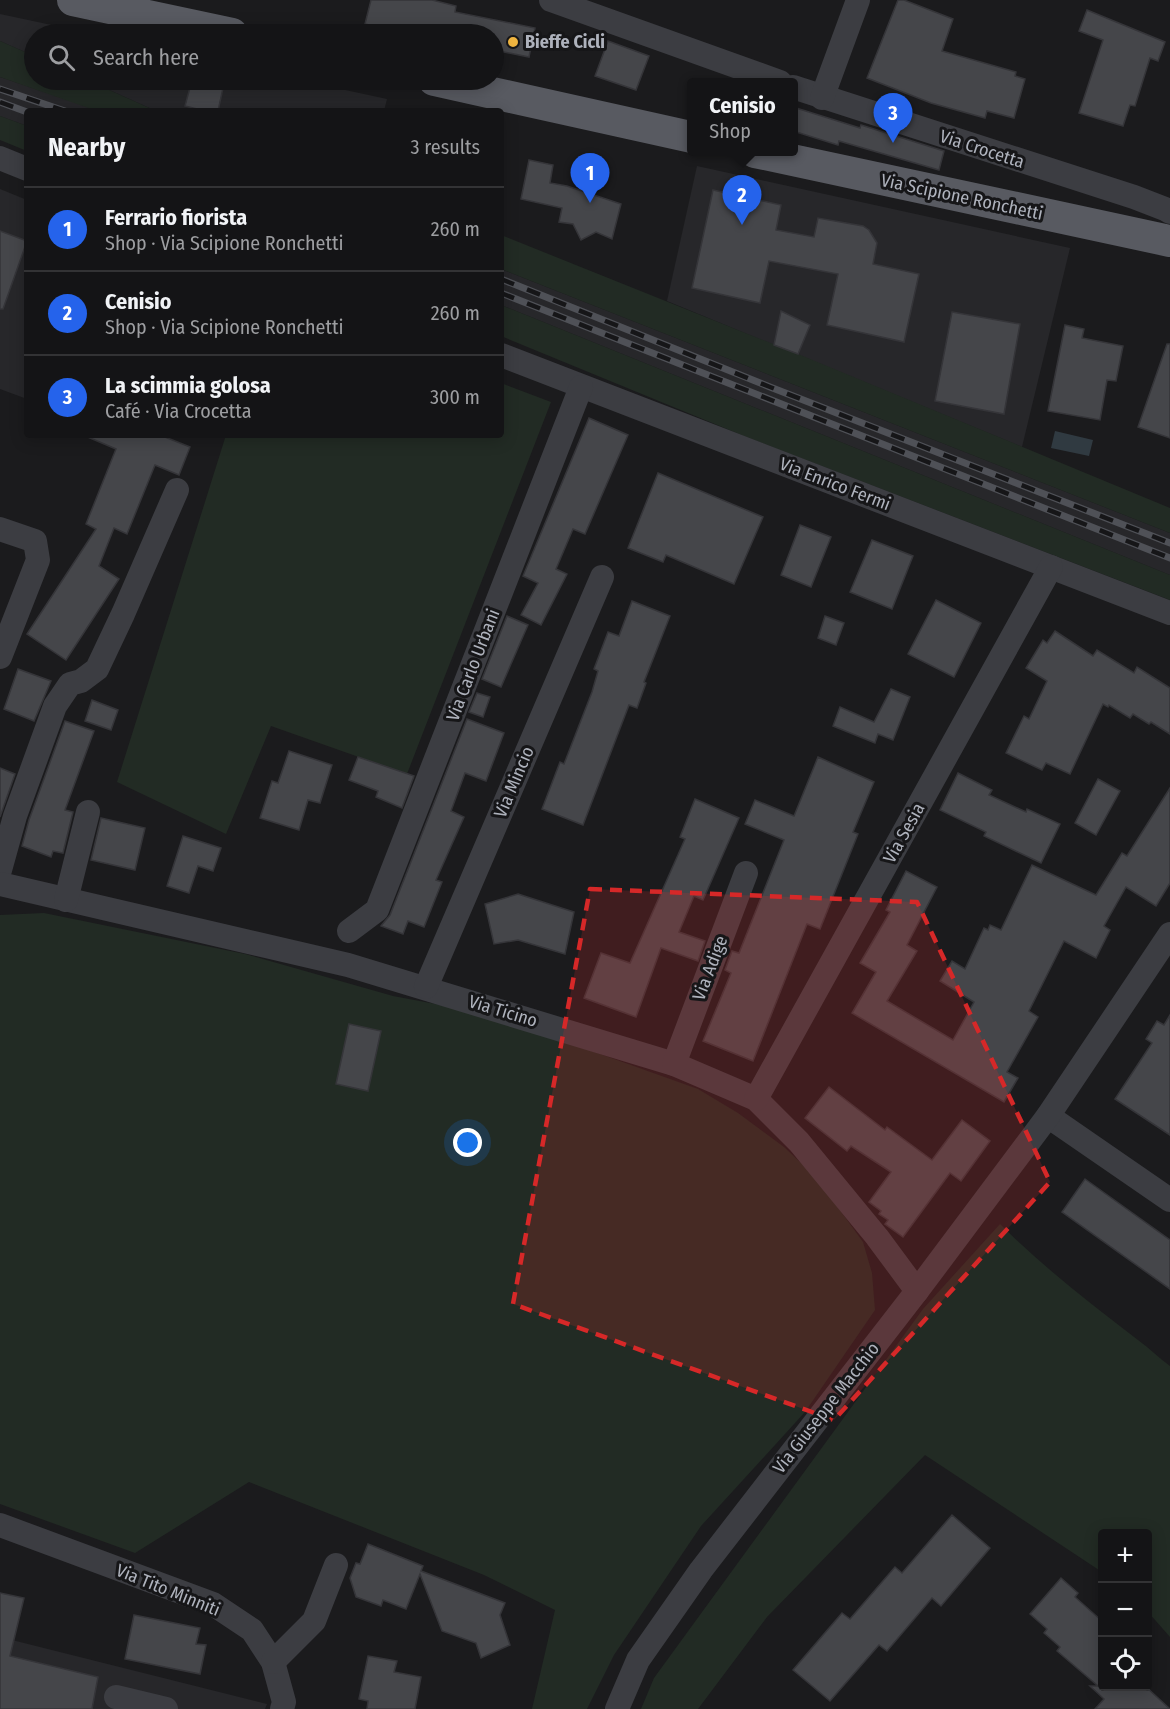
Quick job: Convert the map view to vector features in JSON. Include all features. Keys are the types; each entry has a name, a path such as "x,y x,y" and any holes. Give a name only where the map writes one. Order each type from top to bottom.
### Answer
{"main road":[{"path":"74,0 186,24"},
{"path":"504,87 687,136"},
{"name":"Via Scipione Ronchetti","path":"773,156 1170,242"}],"street":[{"path":"551,0 769,78"},
{"path":"822,98 858,0"},
{"name":"Via Crocetta","path":"798,89 1134,197 1166,208 1170,212"},
{"path":"0,158 24,168"},
{"name":"Via Enrico Fermi","path":"504,356 1170,612"},
{"name":"Via Carlo Urbani","path":"349,931 377,910 581,387"},
{"path":"0,870 15,816 56,706 70,684 81,681 97,669 177,490"},
{"path":"0,529 35,541 38,560 0,657"},
{"name":"Via Sesia","path":"756,1099 1051,567"},
{"name":"Via Mincio","path":"426,987 602,577"},
{"path":"66,900 88,812"},
{"name":"Via Adige","path":"674,1064 747,873"},
{"name":"Via Ticino","path":"0,884 348,965 426,987 674,1064 756,1099 799,1142 877,1237 917,1291"},
{"name":"Via Giuseppe Macchio","path":"617,1709 639,1660 701,1570 917,1291 1048,1116 1170,934"},
{"path":"1048,1116 1170,1200"},
{"name":"Via Tito Minniti","path":"0,1525 213,1604 252,1630 273,1662 284,1702 282,1709"},
{"path":"273,1662 314,1622 336,1564"},
{"path":"116,1697 166,1709"}],"highlighted area":[{"path":"590,889 917,902 1050,1182 834,1420 513,1304"}],"shaded area":[{"path":"0,14 47,24 24,24 24,52 0,41"},
{"path":"0,41 24,52 24,85 0,77"},
{"path":"0,77 24,85 24,90 39,90 90,108 24,108 24,125 0,116"},
{"path":"37,90 109,90 149,108 88,108"},
{"path":"109,90 345,90 387,99 385,108 149,108"},
{"path":"0,116 24,125 24,150 0,140"},
{"path":"697,166 1070,248 1022,447 667,301"},
{"path":"0,189 24,199 24,398 0,389"},
{"path":"504,236 798,354 1170,508 1170,533 504,270"},
{"path":"504,270 1170,533 1170,575 504,306"},
{"path":"504,306 1170,575 1170,600 744,436 504,337"},
{"path":"504,384 551,402 407,774 271,726 226,834 117,782 225,438 504,438"},
{"path":"1055,431 1093,440 1089,456 1051,448"},
{"path":"44,913 245,954 393,996 457,1008 589,1050 698,1089 738,1113 784,1147 816,1177 863,1242 872,1273 875,1310 805,1412 701,1526 614,1655 587,1709 532,1709 555,1610 484,1575 249,1482 135,1553 0,1504 0,915"},
{"path":"1000,1224 1067,1284 1170,1366 1170,1637 1152,1617 1152,1529 1098,1529 1098,1569 925,1455 767,1617 698,1709 641,1709 654,1678 923,1309"},
{"path":"0,1637 267,1704 265,1709 0,1709"}],"building":[{"path":"371,0 432,0 456,6 455,12 535,28 529,57 504,52 504,24 365,24"},
{"path":"898,0 904,0 953,19 942,51 1016,72 1015,76 1025,79 1014,118 987,111 985,118 931,103 867,78"},
{"path":"1087,10 1165,42 1158,61 1150,58 1135,106 1130,105 1123,126 1079,113 1103,40 1079,31"},
{"path":"608,41 649,56 636,90 595,76"},
{"path":"189,90 223,90 219,108 185,106"},
{"path":"798,109 860,128 861,125 944,151 939,170 839,141 838,145 798,133"},
{"path":"529,160 553,165 550,183 567,186 621,204 612,239 596,232 581,240 573,224 559,222 562,208 521,199"},
{"path":"713,190 781,205 776,230 814,237 818,218 863,226 869,230 877,243 873,264 919,274 904,342 827,325 838,274 769,261 760,303 692,288"},
{"path":"0,231 24,240 24,250 3,309 0,309"},
{"path":"781,311 810,325 798,354 774,345"},
{"path":"952,312 1020,324 1004,414 935,401"},
{"path":"1065,325 1084,329 1082,338 1123,346 1116,381 1107,380 1100,420 1048,411"},
{"path":"1167,344 1170,344 1170,438 1138,427"},
{"path":"589,418 628,435 585,534 573,529 556,569 567,574 541,625 521,615 538,583 523,576"},
{"path":"90,438 168,438 190,447 179,475 155,465 127,534 114,528 99,566 119,579 66,660 27,634 96,529 86,524 116,449"},
{"path":"658,473 763,517 734,584 666,555 663,562 628,548"},
{"path":"800,525 831,537 811,587 781,575"},
{"path":"872,540 913,556 892,609 850,592"},
{"path":"936,600 981,623 954,677 908,654"},
{"path":"632,601 670,616 644,682 646,683 637,708 629,705 583,825 542,809 560,762 564,764 592,692 598,671 594,669 608,632 619,636"},
{"path":"507,616 528,625 501,687 482,679"},
{"path":"825,616 844,623 836,645 818,638"},
{"path":"1055,631 1093,656 1097,650 1134,673 1137,667 1170,688 1170,734 1151,722 1149,724 1133,714 1130,718 1109,705 1108,707 1103,704 1070,774 1046,763 1042,770 1006,753 1024,716 1029,719 1047,681 1026,668 1043,640 1047,643"},
{"path":"18,669 51,681 34,721 4,709"},
{"path":"891,689 910,697 893,740 878,734 875,743 833,726 840,707 874,722"},
{"path":"477,693 490,697 483,717 469,712"},
{"path":"92,700 118,710 111,730 85,721"},
{"path":"467,719 504,733 486,781 465,773 451,811 464,817 436,880 442,882 424,927 408,921 403,934 381,926 390,915"},
{"path":"65,721 94,731 65,810 73,812 63,853 53,851 51,857 22,846 29,820"},
{"path":"289,751 332,765 320,803 308,800 299,830 260,818 272,781 278,783"},
{"path":"358,757 414,776 402,808 376,797 378,791 349,780"},
{"path":"818,757 874,782 853,832 858,834 820,929 807,924 753,1061 703,1041 731,973 725,970 732,951 739,953 784,840 745,824 755,800 794,816"},
{"path":"0,768 15,774 0,817"},
{"path":"958,773 992,790 989,795 1060,824 1041,863 984,836 986,832 940,810"},
{"path":"1098,779 1120,791 1096,835 1075,823"},
{"path":"1170,788 1170,883 1156,906 1126,887 1104,926 1110,930 1096,958 1064,941 1029,1011 1038,1017 1007,1072 1018,1078 1004,1102 852,1013 876,972 860,963 890,912 886,910 906,871 937,887 907,945 917,951 887,1001 953,1040 974,1002 940,981 952,961 965,969 984,928 988,930 990,925 1001,930 1032,865 1096,895 1122,853 1127,856"},
{"path":"695,799 739,818 703,900 694,896 679,932 705,941 698,961 661,948 636,1017 584,998 601,953 630,963 685,839 680,837"},
{"path":"101,818 145,828 135,870 91,860"},
{"path":"183,836 221,848 213,871 198,866 189,893 167,886"},
{"path":"518,894 574,912 565,954 518,940 494,944 485,904"},
{"path":"1170,1015 1170,1135 1115,1099 1152,1043 1146,1039 1157,1021 1164,1025"},
{"path":"349,1024 381,1031 368,1091 336,1084"},
{"path":"829,1087 885,1130 887,1127 932,1160 962,1120 990,1141 961,1181 950,1173 903,1237 885,1224 888,1220 879,1214 881,1211 869,1202 891,1172 851,1146 847,1151 805,1118"},
{"path":"1085,1179 1170,1240 1170,1289 1062,1212"},
{"path":"952,1515 990,1548 941,1606 932,1598 887,1651 879,1645 830,1701 793,1670 842,1613 850,1619 895,1567 902,1573"},
{"path":"368,1544 423,1566 421,1571 505,1603 500,1615 510,1645 481,1658 476,1643 442,1631 420,1574 406,1609 383,1600 381,1606 356,1597 350,1578 356,1563 360,1564"},
{"path":"1061,1578 1078,1593 1075,1597 1098,1617 1098,1686 1057,1651 1060,1647 1044,1633 1047,1629 1030,1614"},
{"path":"0,1593 24,1598 10,1656 98,1677 92,1709 0,1709"},
{"path":"134,1615 200,1628 196,1644 206,1645 200,1674 125,1659"},
{"path":"368,1656 397,1661 394,1672 421,1677 415,1709 367,1709 368,1701 359,1699"},
{"path":"1090,1686 1098,1686 1098,1691 1150,1691 1170,1709 1095,1709 1104,1699"}],"railway":[{"path":"0,89 56,108"},
{"path":"0,102 24,111"},
{"path":"504,280 1170,543"},
{"path":"504,294 1170,558"}],"place":[{"name":"Bieffe Cicli","path":"513,42"},
{"name":"La scimmia golosa","path":"893,143"},
{"name":"Ferrario fiorista","path":"590,203"},
{"name":"Cenisio","path":"742,225"}]}
